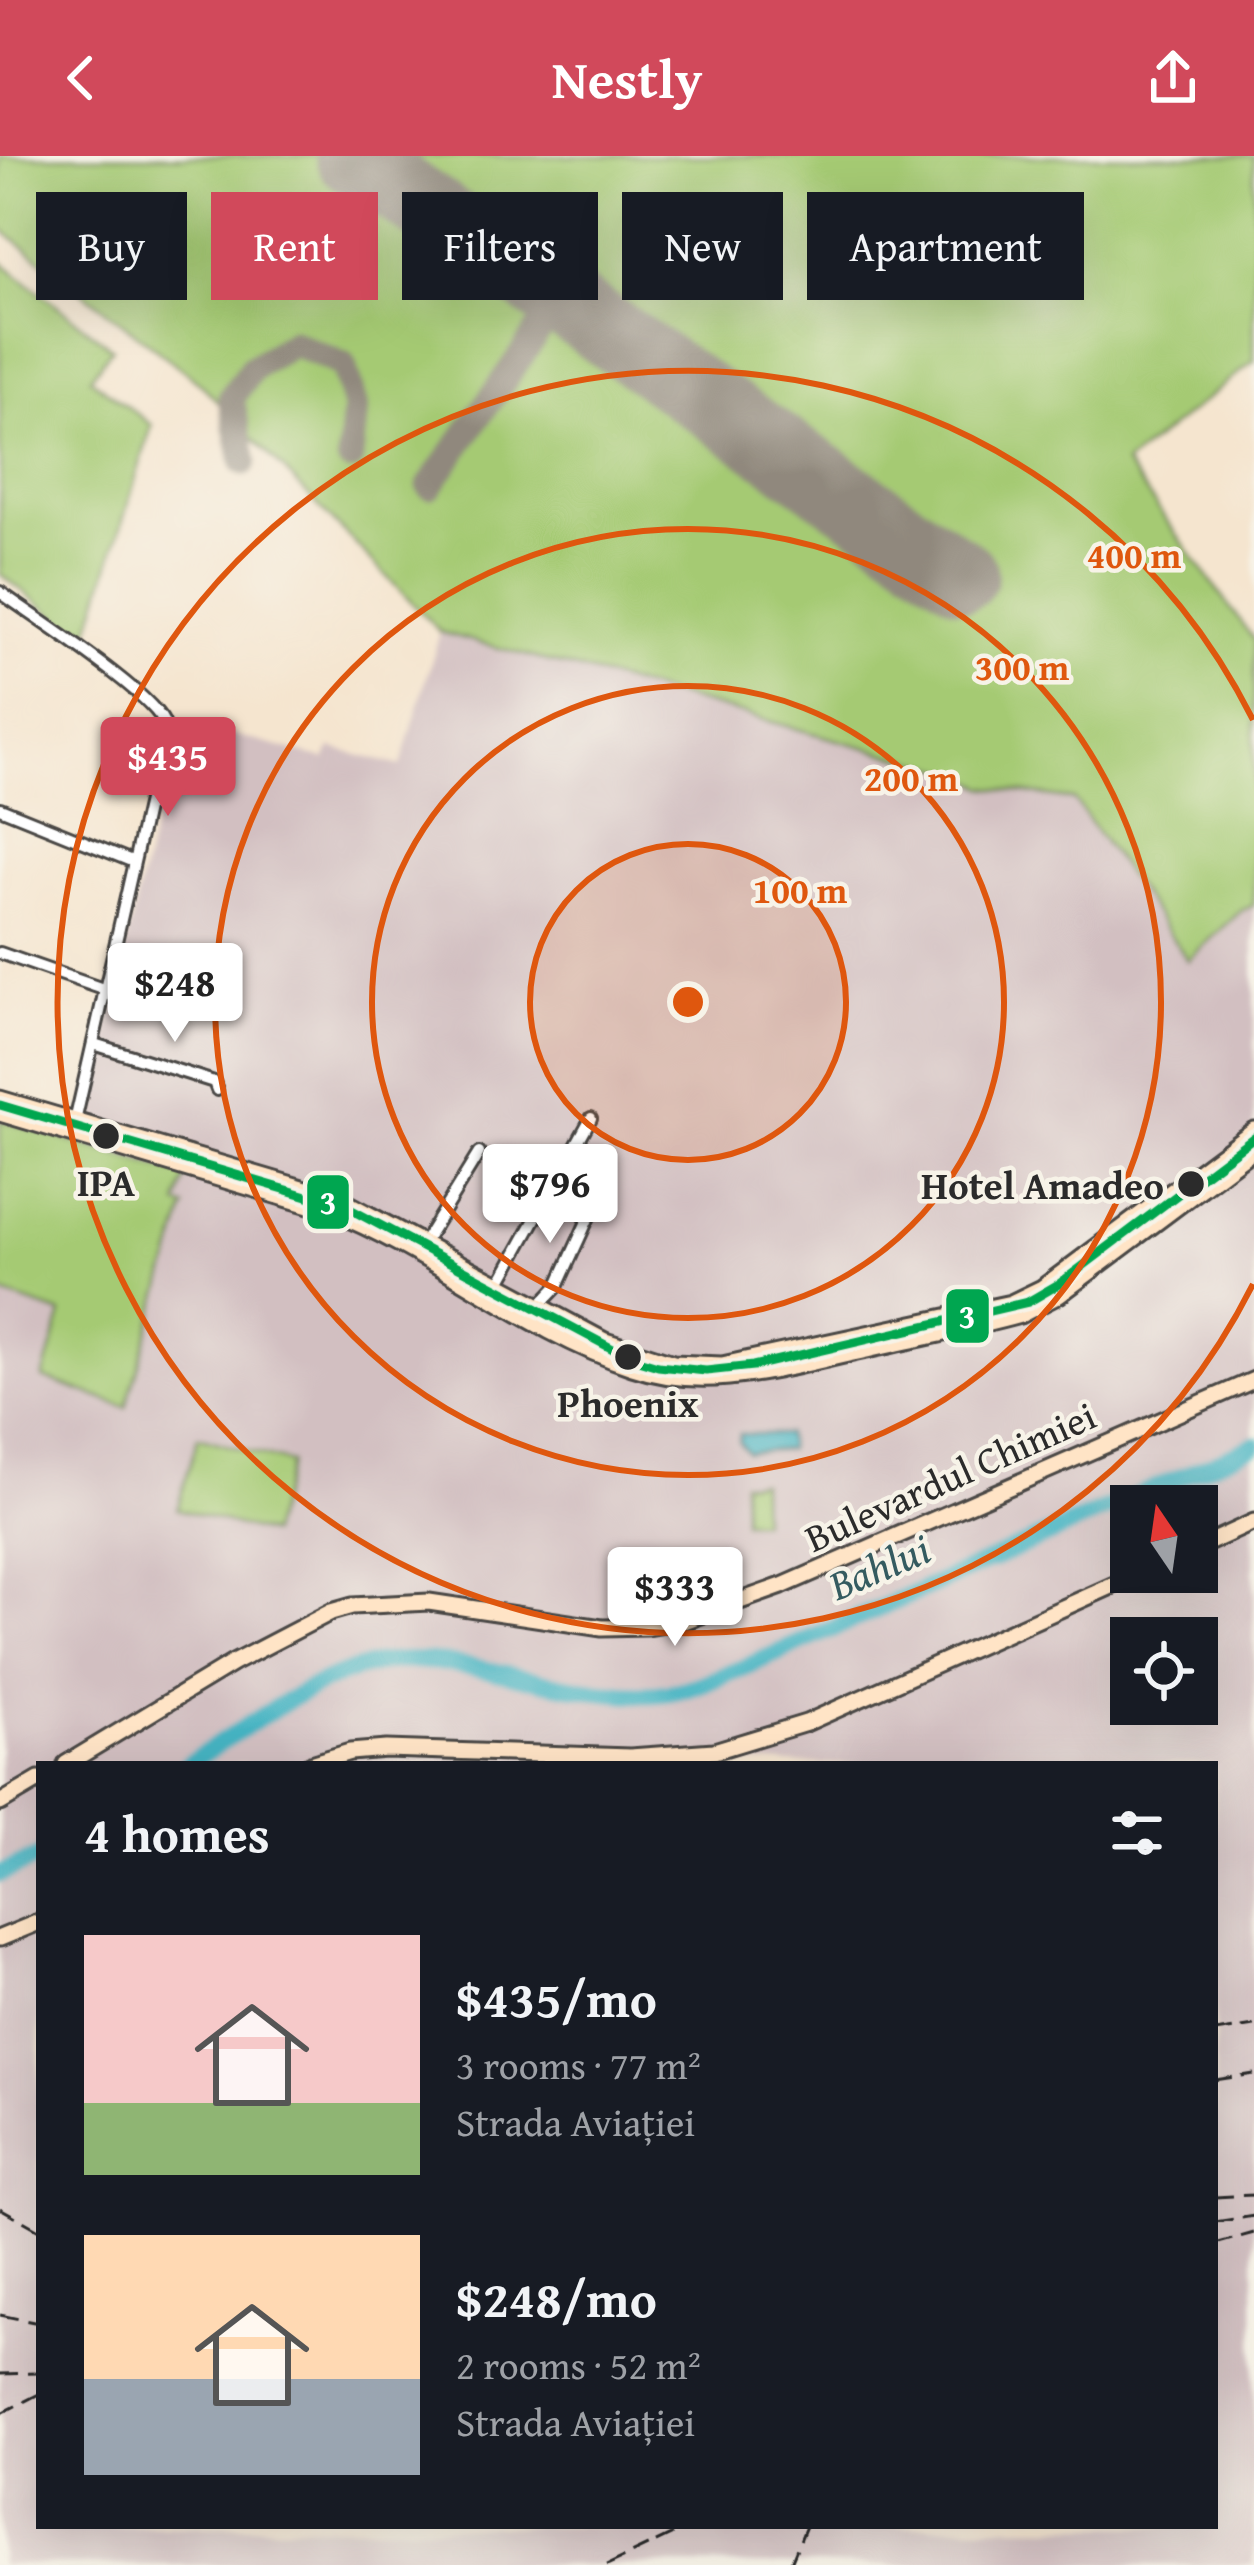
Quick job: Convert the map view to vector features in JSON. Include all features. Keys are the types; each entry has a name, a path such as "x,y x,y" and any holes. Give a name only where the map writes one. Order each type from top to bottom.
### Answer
{"street":[{"path":"1,597 127,684 164,717 73,1128"},
{"path":"0,808 134,862"},
{"path":"0,953 106,990"},
{"path":"94,1044 214,1082 217,1090"},
{"path":"0,1100 73,1128"},
{"path":"0,1114 73,1128 340,1199 445,1268 628,1352 706,1366 756,1360 997,1307 1042,1288 1244,1150"},
{"path":"495,1291 591,1118"},
{"path":"495,1291 629,1367 694,1379 744,1377 1020,1315 1058,1295 1244,1150 1254,1130"},
{"path":"1244,1150 1254,1176"},
{"path":"420,1249 479,1153"},
{"path":"537,1307 557,1287 594,1206"},
{"name":"Bulevardul Chimiei","path":"70,1761 215,1674 331,1612 352,1606 429,1603 602,1628 687,1621 782,1586 1254,1380"},
{"path":"1218,1538 1254,1522"},
{"path":"320,1761 386,1749 630,1757 714,1751 806,1723 1110,1587"},
{"path":"0,1803 36,1782"},
{"path":"0,1938 36,1923"}],"shaded area":[{"path":"440,632 956,772 985,788 1074,800 1187,959 1254,905 1254,2565 0,2565 0,1115 75,1139 103,1042 177,726 186,722 325,759 331,748 401,766"}],"green space":[{"path":"0,156 1254,156 1254,361 1125,464 1254,640 1254,905 1241,911 1188,960 1074,800 985,787 956,772 440,632 200,383 93,300 187,300 187,192 36,192 36,256 0,228"},
{"path":"0,261 36,289 36,300 50,300 112,348 90,378 152,425 87,639 0,574"},
{"path":"0,1120 186,1176 178,1205 186,1208 126,1407 43,1378 62,1314 0,1293"},
{"path":"198,1437 290,1463 269,1534 177,1509"},
{"path":"760,1481 761,1521 743,1521 742,1482"}],"water":[{"path":"740,1434 786,1434 788,1449 747,1452 739,1442"}],"waterway":[{"name":"Bahlui","path":"193,1761 290,1699 373,1665 434,1662 617,1693 690,1688 1254,1445"},
{"name":"Bahlui","path":"0,1874 36,1858"}],"taxiway":[{"path":"430,486 560,300"},
{"path":"244,462 231,398 252,368 293,343 343,365 355,408 350,459"}],"runway":[{"path":"351,156 962,575"}],"railway":[{"path":"1218,2032 1254,2026"},
{"path":"1218,2080 1254,2074"},
{"path":"1218,2197 1254,2195"},
{"path":"0,2208 36,2228"},
{"path":"1218,2222 1254,2216"},
{"path":"1218,2243 1254,2233"},
{"path":"0,2315 36,2322"},
{"path":"0,2374 36,2373"},
{"path":"0,2414 36,2396"},
{"path":"607,2565 684,2529"},
{"path":"790,2565 805,2529"}],"tram line":[{"name":"3","path":"0,1105 348,1208 628,1357 706,1371 753,1366 1028,1302 1059,1284 1254,1137"}],"place":[{"name":"IPA","path":"106,1136"},
{"name":"Hotel Amadeo","path":"1191,1184"},
{"name":"Phoenix","path":"628,1357"}]}
